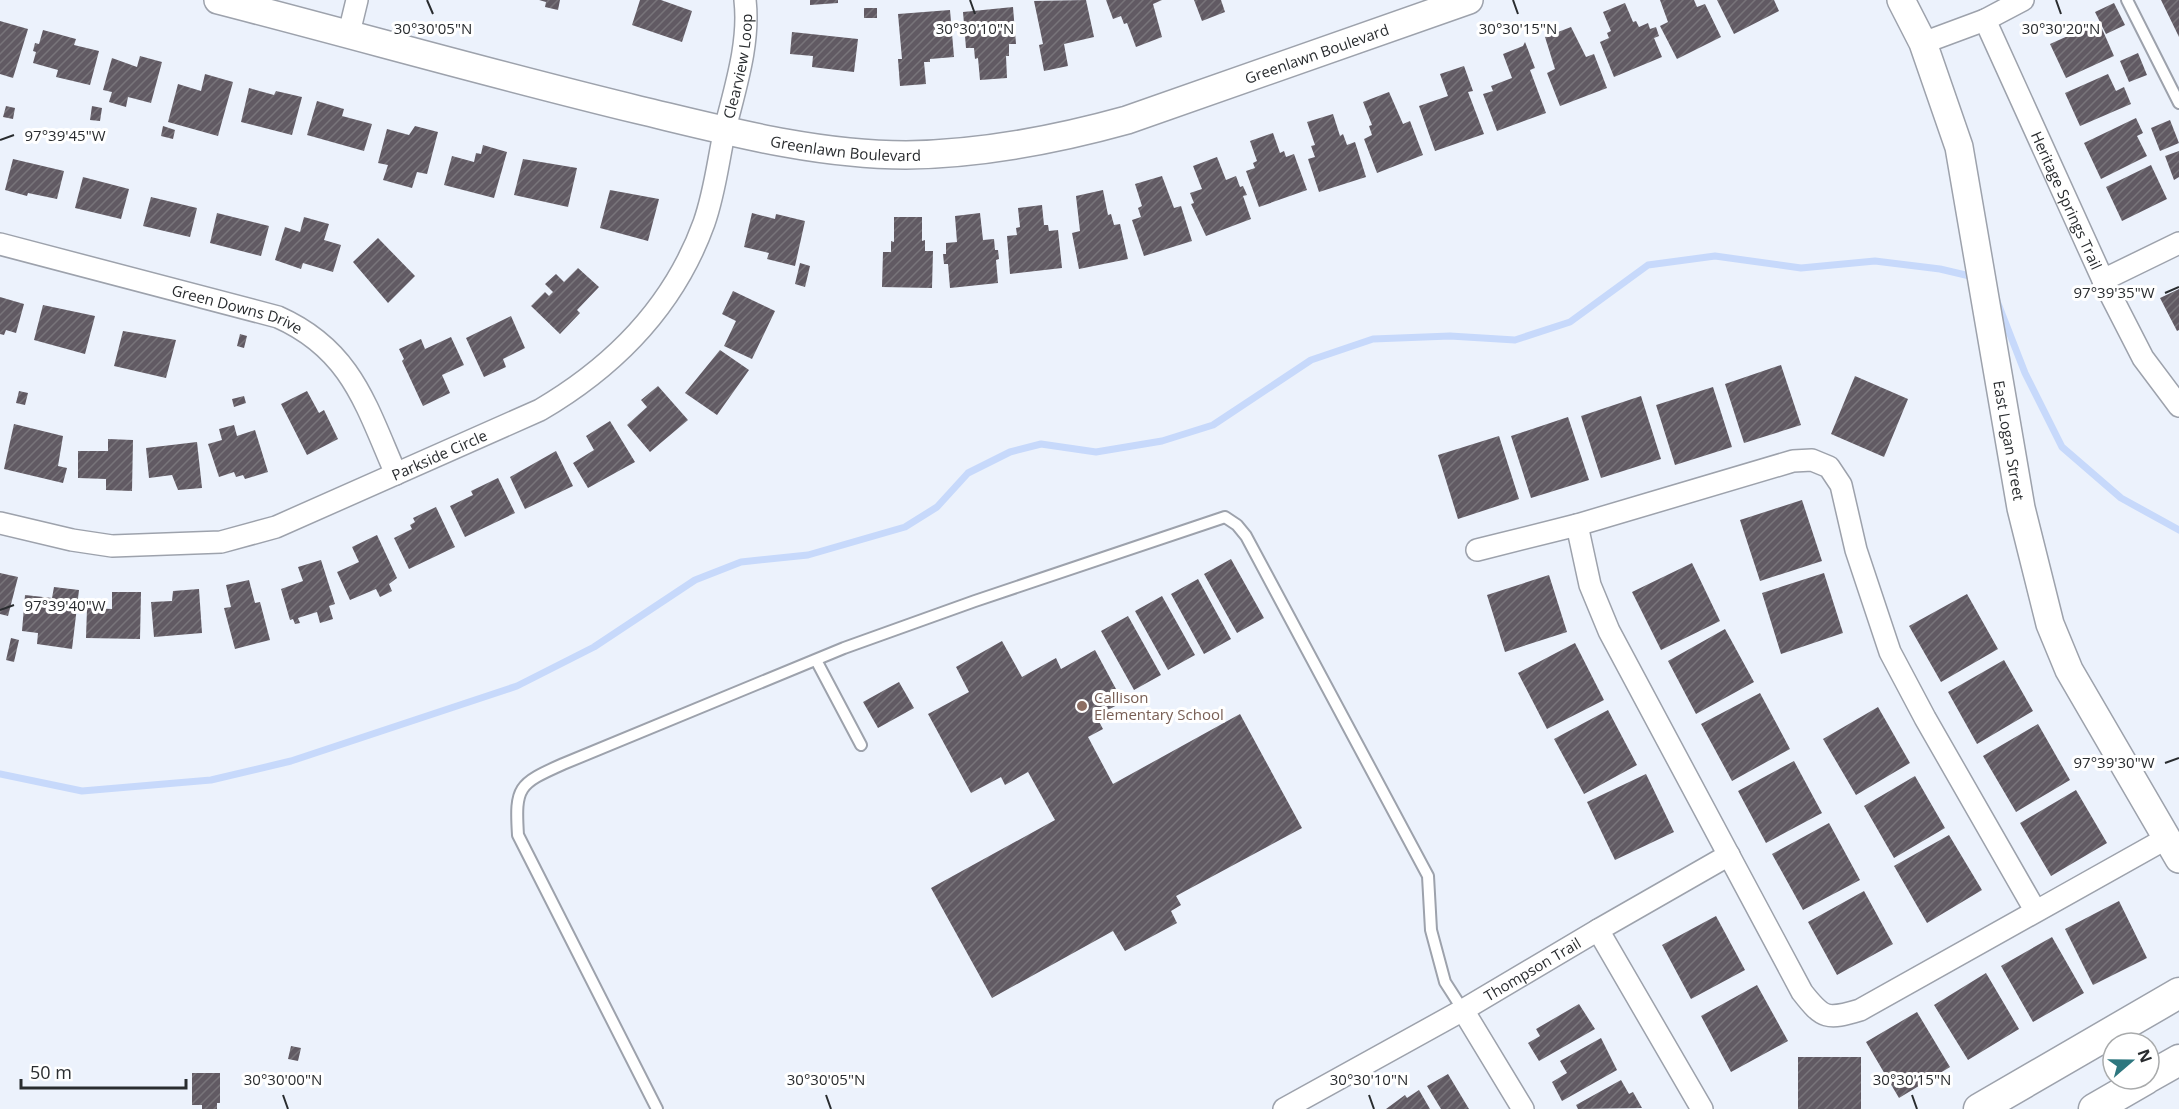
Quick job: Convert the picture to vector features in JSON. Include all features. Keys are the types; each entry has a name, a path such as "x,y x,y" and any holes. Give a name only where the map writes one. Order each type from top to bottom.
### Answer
{"main road":[{"path":"1979,1109 2179,993"},
{"path":"2161,1070 2179,1060"},
{"path":"2094,1109 2125,1091"}],"street":[{"name":"Greenlawn Boulevard","path":"218,0 349,33 478,71 779,143 835,151 906,155 1020,146 1075,135 1127,120 1469,0"},
{"path":"349,33 357,0"},
{"name":"Clearview Loop","path":"725,130 738,83 747,16 745,0"},
{"name":"East Logan Street","path":"1901,0 1923,43 1959,147 2021,508 2050,624 2069,670 2173,849"},
{"path":"1923,43 1985,20 2023,0"},
{"name":"Heritage Springs Trail","path":"1985,20 2103,280 2143,358 2179,406"},
{"name":"Parkside Circle","path":"0,523 72,540 112,546 221,542 276,527 540,410 590,378 635,338 660,307 690,256 714,185 725,130"},
{"path":"2103,280 2179,243"},
{"name":"Green Downs Drive","path":"0,244 278,317 292,323 330,350 350,374 396,474"},
{"path":"1477,550 1577,525 1792,461 1812,460 1829,467 1841,484 1856,550 1890,651 1925,718 2035,910"},
{"path":"1577,525 1590,585 1610,631 1802,992 1818,1012 1837,1017 1860,1010 2035,910 2173,849"},
{"path":"1598,930 1729,855"},
{"name":"Thompson Trail","path":"1284,1109 1463,1010 1598,930 1702,1109"},
{"path":"1463,1010 1523,1109"}],"lane":[{"path":"2127,0 2174,82 2179,103"},
{"path":"657,1109 518,835 516,798 526,784 544,772 816,660 975,601 1225,517 1237,525 1246,536 1428,876 1431,930 1445,982 1463,1010"},
{"path":"816,660 861,745"}],"building":[{"path":"539,0 560,0 558,10 545,7 546,2"},
{"path":"640,0 661,0 692,11 682,42 632,25"},
{"path":"810,0 838,0 838,3 810,5"},
{"path":"1086,0 1094,37 1064,44 1068,66 1044,71 1039,45 1043,44 1034,1"},
{"path":"1106,0 1162,0 1153,4 1162,37 1136,47 1127,23 1124,24 1121,16 1113,19"},
{"path":"1194,0 1221,0 1225,12 1202,21"},
{"path":"1660,0 1694,0 1697,7 1705,4 1721,37 1677,59 1660,26 1668,22"},
{"path":"1717,0 1774,0 1779,11 1734,34"},
{"path":"2161,0 2179,0 2179,37"},
{"path":"1625,3 1633,22 1636,21 1639,27 1648,23 1650,29 1656,27 1659,36 1654,38 1662,57 1614,77 1600,42 1609,38 1607,33 1611,31 1603,12"},
{"path":"2114,3 2125,25 2106,34 2095,12"},
{"path":"1013,7 1016,44 1009,44 1009,56 1006,56 1007,78 980,80 978,58 975,59 974,48 966,48 963,12"},
{"path":"864,8 877,8 877,18 864,18"},
{"path":"950,10 954,57 930,59 930,62 924,62 926,84 900,86 898,59 902,59 898,14"},
{"path":"0,21 28,29 13,78 0,74"},
{"path":"2099,22 2114,56 2066,78 2050,44"},
{"path":"1571,27 1586,57 1594,54 1607,88 1560,106 1547,73 1555,69 1545,37"},
{"path":"43,30 76,39 74,45 99,51 90,85 56,77 58,70 33,63 36,52 33,51 35,43 39,44"},
{"path":"792,32 858,39 854,72 812,67 813,56 790,54"},
{"path":"1525,42 1535,68 1530,70 1546,113 1497,131 1483,94 1493,91 1491,86 1512,78 1503,54 1523,46"},
{"path":"2138,53 2147,75 2129,82 2120,61"},
{"path":"140,56 162,62 151,103 128,97 126,107 109,102 112,92 103,90 112,58 137,67"},
{"path":"1464,66 1473,91 1468,92 1484,134 1435,151 1419,106 1448,96 1440,74"},
{"path":"205,74 233,82 218,136 168,122 178,84 201,91"},
{"path":"2108,74 2116,91 2124,87 2131,104 2080,126 2065,93"},
{"path":"249,88 274,95 276,91 302,97 292,135 241,122"},
{"path":"1389,92 1403,124 1410,121 1423,155 1377,173 1364,139 1372,135 1369,126 1372,125 1363,102"},
{"path":"317,101 344,109 342,116 372,124 364,151 307,135"},
{"path":"6,106 15,108 13,119 3,117"},
{"path":"92,106 102,108 100,121 90,120"},
{"path":"1333,114 1340,136 1343,134 1347,145 1355,142 1366,177 1319,192 1308,159 1315,157 1311,146 1315,145 1307,122"},
{"path":"2136,118 2143,133 2137,136 2147,156 2101,179 2084,143"},
{"path":"2170,120 2179,143 2160,151 2151,128"},
{"path":"163,126 175,130 173,139 161,136"},
{"path":"415,126 438,132 427,174 417,172 412,188 383,180 388,165 378,163 387,129 409,135"},
{"path":"1273,133 1280,153 1284,151 1286,157 1294,154 1307,190 1259,207 1246,171 1255,168 1253,163 1257,161 1250,141"},
{"path":"483,145 507,152 494,198 444,185 452,156 474,162 476,153 481,154"},
{"path":"2179,151 2179,177 2174,180 2165,156"},
{"path":"1217,157 1226,180 1236,176 1240,187 1243,186 1247,195 1243,196 1251,219 1206,236 1191,204 1194,203 1190,193 1202,189 1193,166"},
{"path":"13,159 64,171 57,199 28,193 27,196 5,190"},
{"path":"523,159 577,168 568,207 514,195"},
{"path":"2151,165 2167,199 2122,221 2106,187"},
{"path":"1162,176 1174,208 1181,206 1192,241 1144,256 1132,220 1141,217 1138,208 1142,206 1135,184"},
{"path":"83,177 129,189 121,219 75,208"},
{"path":"610,190 659,199 648,241 600,228"},
{"path":"1103,190 1108,215 1111,214 1114,225 1120,224 1128,259 1079,269 1072,233 1080,231 1076,196"},
{"path":"151,197 197,208 190,237 143,226"},
{"path":"1042,205 1044,225 1048,225 1049,231 1058,230 1062,268 1010,274 1007,236 1017,235 1016,228 1020,227 1018,208"},
{"path":"217,213 269,226 261,256 210,243"},
{"path":"752,213 775,219 776,214 805,221 795,266 767,259 769,253 744,247"},
{"path":"980,213 983,240 994,239 995,250 998,250 999,259 996,260 998,283 950,288 948,264 944,264 943,254 946,254 946,243 957,242 955,216"},
{"path":"304,217 329,224 324,240 341,245 333,272 303,263 301,269 275,260 285,227 300,232"},
{"path":"894,217 922,217 922,241 925,240 925,251 933,251 932,288 882,287 883,252 891,252 891,241 894,242"},
{"path":"378,238 415,276 388,303 353,262"},
{"path":"800,263 810,266 805,287 795,284"},
{"path":"578,268 599,287 577,310 580,313 560,334 531,306 545,292 549,296 553,292 545,284 556,274 564,282"},
{"path":"2179,289 2179,330 2177,331 2160,298"},
{"path":"733,291 775,311 752,359 724,346 736,321 722,314"},
{"path":"0,297 24,304 16,333 6,330 4,335 0,334"},
{"path":"43,305 95,316 85,354 34,340"},
{"path":"511,316 525,348 503,359 506,367 484,377 466,338"},
{"path":"123,331 176,340 166,378 114,366"},
{"path":"240,334 247,336 244,348 237,346"},
{"path":"451,337 464,365 442,375 450,393 423,406 402,361 404,359 399,349 421,339 425,349"},
{"path":"720,350 749,370 717,415 685,393"},
{"path":"1781,365 1801,425 1744,443 1725,384"},
{"path":"1855,376 1908,399 1884,457 1831,434"},
{"path":"658,386 688,420 650,452 627,425 647,407 641,400"},
{"path":"1713,387 1732,447 1675,465 1656,405"},
{"path":"19,391 28,393 25,405 16,403"},
{"path":"307,391 319,413 324,410 338,439 307,455 281,404"},
{"path":"244,396 246,403 234,407 232,399"},
{"path":"1641,396 1661,459 1601,478 1581,416"},
{"path":"1568,417 1589,480 1531,498 1511,436"},
{"path":"610,421 635,462 588,488 573,463 594,450 586,436"},
{"path":"14,424 63,436 58,466 67,468 63,483 4,469"},
{"path":"234,425 237,436 255,430 268,472 245,479 243,475 236,477 234,472 219,477 208,444 222,440 219,429"},
{"path":"1499,436 1519,499 1458,519 1438,455"},
{"path":"108,439 133,440 132,491 106,490 106,479 78,478 78,451 108,451"},
{"path":"197,442 202,488 178,490 172,475 149,478 146,448"},
{"path":"556,451 573,486 525,509 510,477"},
{"path":"498,478 515,513 465,537 450,506 473,495 471,491"},
{"path":"1802,500 1822,561 1760,581 1740,520"},
{"path":"436,507 455,547 409,569 394,538 412,529 410,525 415,522 413,518"},
{"path":"377,535 397,578 389,584 392,591 380,597 376,589 350,600 337,572 359,562 352,547"},
{"path":"1231,559 1264,618 1237,633 1204,574"},
{"path":"321,560 335,604 329,606 333,619 320,623 317,612 298,618 300,623 295,624 293,619 290,620 281,589 303,581 298,567"},
{"path":"1692,563 1720,621 1661,650 1632,592"},
{"path":"0,573 18,577 8,616 0,614"},
{"path":"1824,573 1843,633 1781,654 1762,593"},
{"path":"1549,575 1567,632 1505,652 1487,595"},
{"path":"1198,579 1231,639 1204,654 1171,594"},
{"path":"249,580 255,603 260,602 270,640 235,649 224,608 231,607 226,585"},
{"path":"54,587 79,590 72,649 37,644 38,633 22,631 25,595 52,598"},
{"path":"199,589 202,633 154,637 151,602 172,601 173,591"},
{"path":"112,592 141,592 140,639 86,638 87,608 112,609"},
{"path":"1967,594 1998,649 1941,682 1909,626"},
{"path":"1162,596 1195,655 1168,670 1135,611"},
{"path":"1128,616 1161,675 1134,690 1101,631"},
{"path":"1725,629 1754,682 1696,714 1668,661"},
{"path":"11,638 19,640 14,662 6,660"},
{"path":"1002,641 1022,677 1056,658 1061,669 1095,650 1123,702 1096,716 1103,729 1088,737 1113,784 1240,714 1302,828 1176,896 1181,905 1171,911 1177,923 1125,951 1113,931 992,998 931,888 1055,820 1028,772 1005,785 1001,777 971,793 928,714 969,692 956,667"},
{"path":"1575,643 1604,700 1547,729 1518,673"},
{"path":"2004,660 2033,711 1977,744 1948,692"},
{"path":"899,682 914,708 878,728 863,702"},
{"path":"1760,693 1790,749 1732,781 1701,724"},
{"path":"1878,707 1910,763 1856,795 1823,739"},
{"path":"1608,710 1637,765 1584,794 1554,739"},
{"path":"2038,724 2070,780 2016,812 1983,756"},
{"path":"1794,761 1822,813 1766,843 1738,791"},
{"path":"1646,774 1674,832 1615,860 1587,802"},
{"path":"1915,776 1945,828 1894,858 1864,806"},
{"path":"2076,790 2107,843 2051,876 2020,823"},
{"path":"1829,823 1860,880 1803,910 1772,854"},
{"path":"1949,835 1982,890 1927,923 1894,866"},
{"path":"1864,891 1893,944 1837,975 1808,922"},
{"path":"2119,901 2147,958 2093,985 2065,929"},
{"path":"1716,916 1745,970 1691,999 1662,945"},
{"path":"2052,937 2084,993 2033,1022 2001,966"},
{"path":"1986,973 2019,1029 1968,1060 1934,1005"},
{"path":"1757,985 1788,1041 1731,1072 1701,1016"},
{"path":"1579,1004 1595,1029 1539,1061 1528,1043 1540,1036 1536,1029"},
{"path":"1917,1012 1950,1067 1899,1098 1866,1042"},
{"path":"1601,1038 1617,1070 1562,1101 1552,1082 1567,1073 1560,1061"},
{"path":"291,1046 301,1048 298,1061 288,1059"},
{"path":"1798,1057 1861,1057 1861,1109 1798,1109"},
{"path":"192,1073 220,1073 220,1103 217,1103 217,1109 202,1109 202,1105 192,1105"},
{"path":"1448,1074 1469,1109 1441,1109 1427,1086"},
{"path":"1621,1080 1629,1094 1633,1092 1642,1108 1578,1109 1576,1105"},
{"path":"1419,1090 1430,1109 1386,1109 1405,1095 1407,1098"}],"waterway":[{"path":"0,774 82,791 211,780 291,761 517,686 594,647 695,580 741,562 808,555 905,527 937,507 968,473 1010,452 1041,444 1096,452 1162,441 1213,425 1311,360 1373,339 1450,336 1515,340 1570,322 1648,265 1715,256 1801,268 1875,261 1940,269 1974,277"},
{"path":"1997,301 2025,373 2062,447 2121,498 2179,530"}],"place":[{"name":"Callison Elementary School","path":"1082,706"}]}
